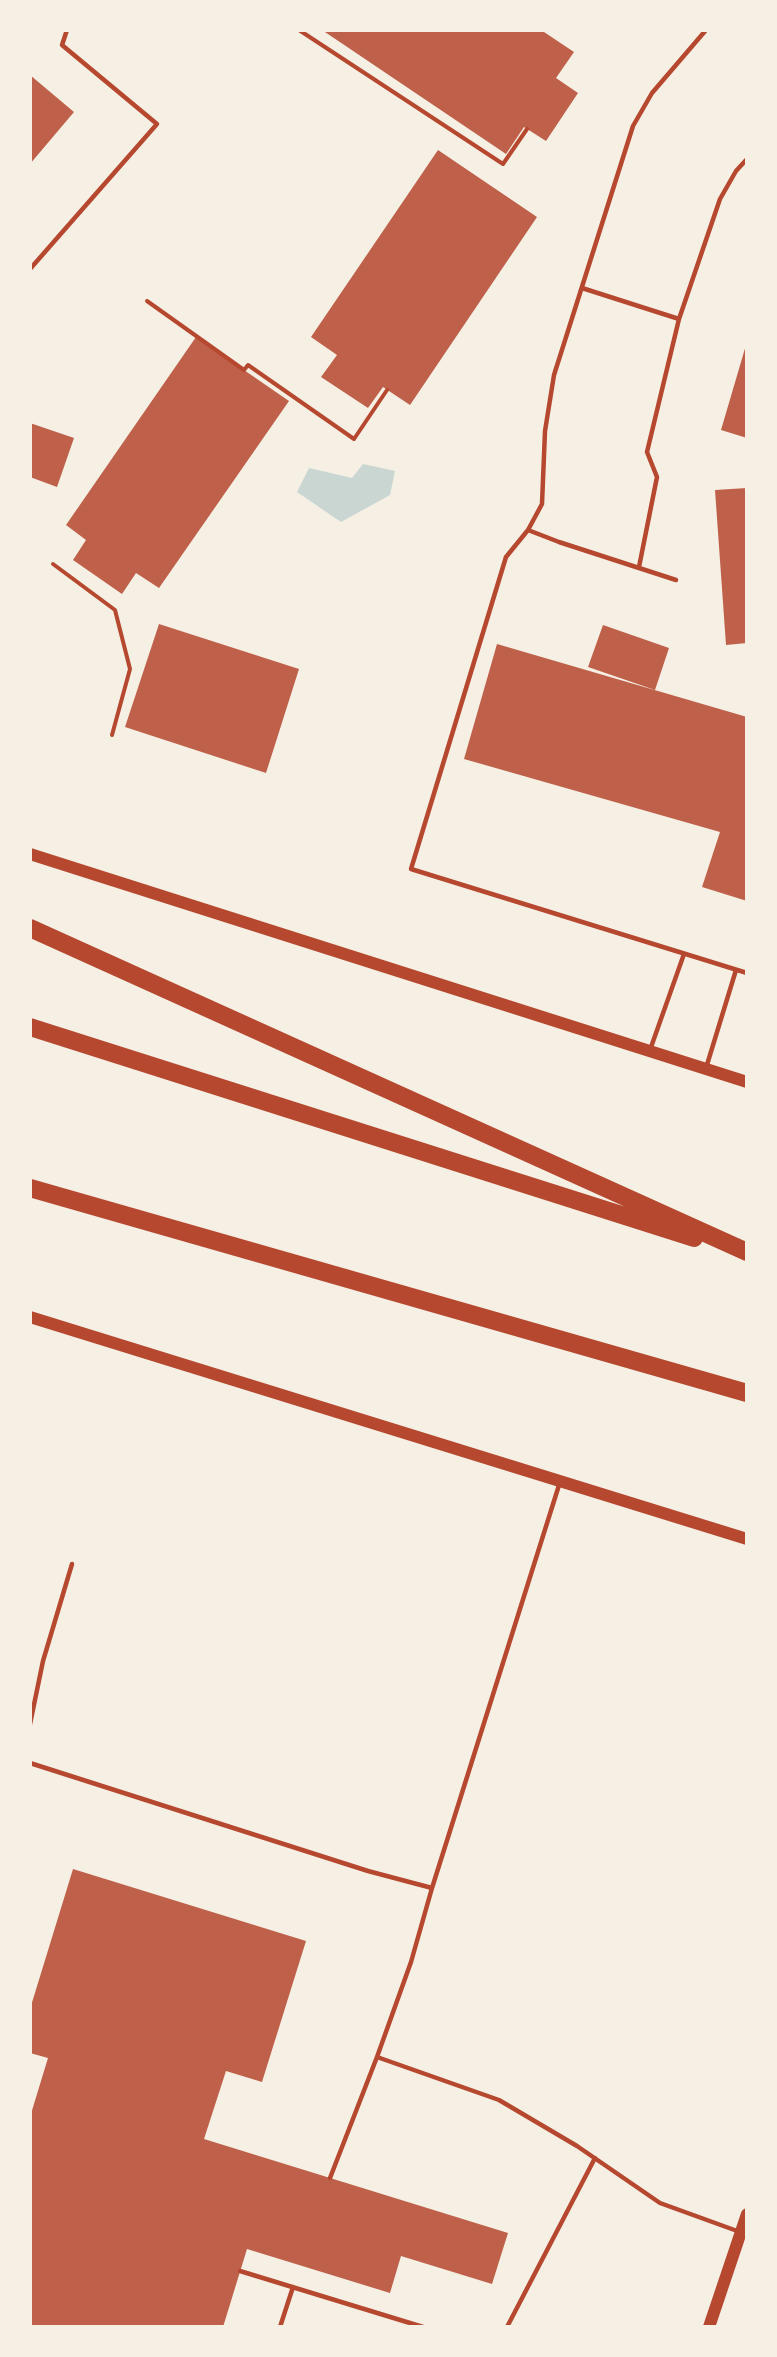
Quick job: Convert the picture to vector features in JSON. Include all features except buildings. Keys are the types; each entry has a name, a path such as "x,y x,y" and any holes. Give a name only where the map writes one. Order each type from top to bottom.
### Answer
{"highway":[{"path":"30,928 747,1253"},
{"path":"30,1027 747,1253"},
{"path":"30,1188 747,1393"}],"main road":[{"path":"30,854 747,1082"},
{"path":"30,1317 747,1539"},
{"path":"709,2327 745,2233 747,2214"}],"lane":[{"path":"30,269 157,124 62,45 67,30"},
{"path":"706,30 652,93 633,126 554,375 545,431 542,504 528,530 506,557 411,869 747,973"},
{"path":"639,567 657,477 647,452 679,319 720,199 736,171 747,159"},
{"path":"582,288 679,319"},
{"path":"528,530 676,580"},
{"path":"650,1050 684,954"},
{"path":"706,1068 736,970"},
{"path":"330,2178 378,2057 411,1962 432,1888 560,1482"},
{"path":"30,1724 43,1661 72,1564"},
{"path":"30,1763 368,1871 432,1888"},
{"path":"378,2057 499,2100 595,2158 660,2203 745,2233"},
{"path":"507,2327 595,2158"},
{"path":"240,2271 423,2327"},
{"path":"280,2327 293,2287"}],"path":[{"path":"299,30 503,164 527,129"},
{"path":"147,301 244,370 248,365 354,439 387,390"},
{"path":"53,564 115,610 130,669 112,735"}],"shaded area":[{"path":"363,464 395,471 390,495 341,522 297,492 309,468 352,478"}]}
